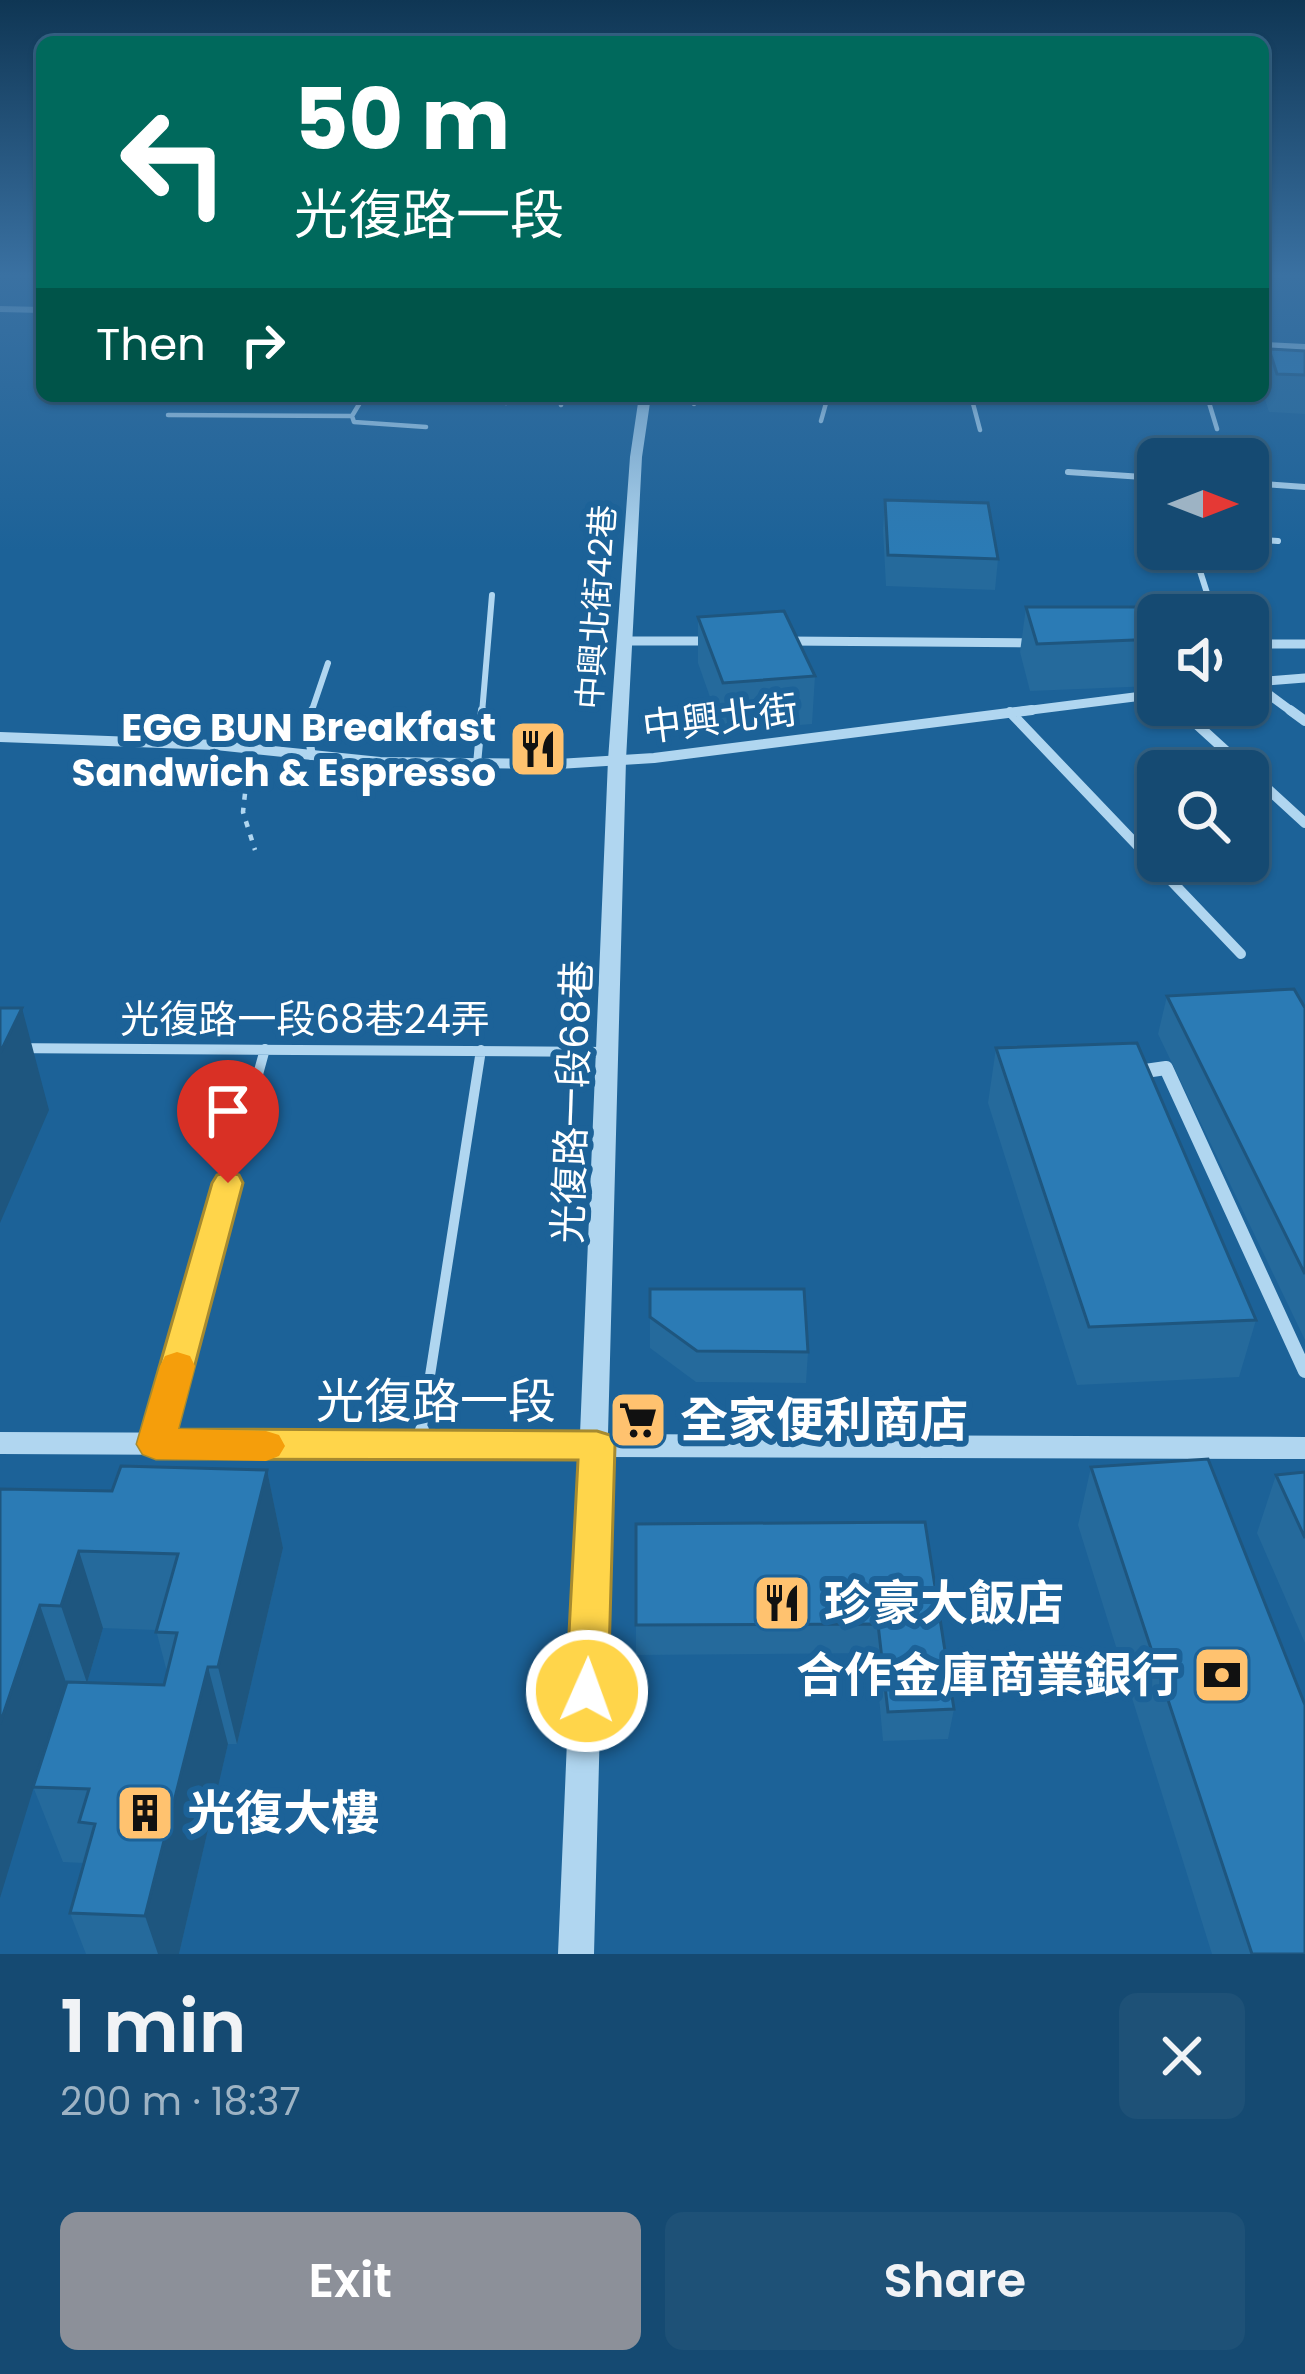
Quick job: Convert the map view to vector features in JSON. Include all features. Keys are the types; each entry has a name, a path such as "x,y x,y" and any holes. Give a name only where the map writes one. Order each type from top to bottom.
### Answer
{"street":[{"name":"中興北街42巷","path":"617,760 636,457 644,402"},
{"name":"中興北街","path":"623,640 716,641"},
{"name":"中興北街","path":"762,641 1042,643"},
{"path":"1269,644 1305,644"},
{"path":"1269,681 1305,679"},
{"path":"1269,695 1305,721"},
{"name":"中興北街","path":"0,737 476,764 617,760 1137,697"},
{"path":"1010,712 1241,954"},
{"path":"1198,726 1305,823"},
{"name":"光復路一段68巷","path":"576,1954 617,760"},
{"path":"1126,1074 1166,1068 1305,1371"},
{"name":"光復路一段","path":"0,1443 597,1445 1203,1455 1305,1448"}],"lane":[{"path":"360,402 352,416 354,422 426,427"},
{"path":"821,421 826,402"},
{"path":"973,402 980,430"},
{"path":"1209,402 1217,429"},
{"path":"168,415 352,416"},
{"path":"1068,472 1137,477"},
{"path":"1269,484 1305,487"},
{"path":"1269,540 1278,541"},
{"path":"476,764 492,595"},
{"path":"312,756 307,726 328,663"},
{"name":"光復路一段68巷24弄","path":"0,1048 610,1052"},
{"path":"156,1444 265,1049"},
{"path":"419,1448 481,1050"}],"path":[{"path":"250,749 243,812 255,850"}],"building":[{"path":"1275,368 1305,368 1305,375 1277,374"},
{"path":"885,500 988,503 998,559 888,555"},
{"path":"1026,607 1137,607 1137,640 1037,644"},
{"path":"784,611 815,676 723,683 698,617"},
{"path":"1294,989 1305,1008 1305,1274 1167,996"},
{"path":"0,1008 22,1008 0,1053"},
{"path":"1137,1043 1256,1320 1089,1327 996,1048"},
{"path":"650,1289 804,1289 808,1352 697,1351 650,1317"},
{"path":"1208,1459 1305,1705 1305,1954 1252,1954 1091,1467"},
{"path":"121,1466 267,1470 218,1667 208,1667 145,1916 70,1913 95,1824 79,1822 89,1789 33,1787 67,1682 164,1685 177,1633 156,1632 178,1554 79,1551 61,1606 40,1605 0,1724 0,1489 112,1491"},
{"path":"1305,1472 1305,1538 1276,1475"},
{"name":"珍豪大飯店","path":"925,1522 954,1709 888,1712 878,1624 636,1625 636,1524"}],"slow traffic":[{"path":"177,1366 156,1444 266,1446"}],"place":[{"name":"EGG BUN Breakfast Sandwich & Espresso","path":"538,749"},
{"name":"全家便利商店","path":"638,1420"},
{"name":"珍豪大飯店","path":"782,1603"},
{"name":"合作金庫商業銀行","path":"1222,1675"},
{"name":"光復大樓","path":"145,1813"}],"route":[{"path":"228,1183 156,1444 597,1445 587,1691"}]}
